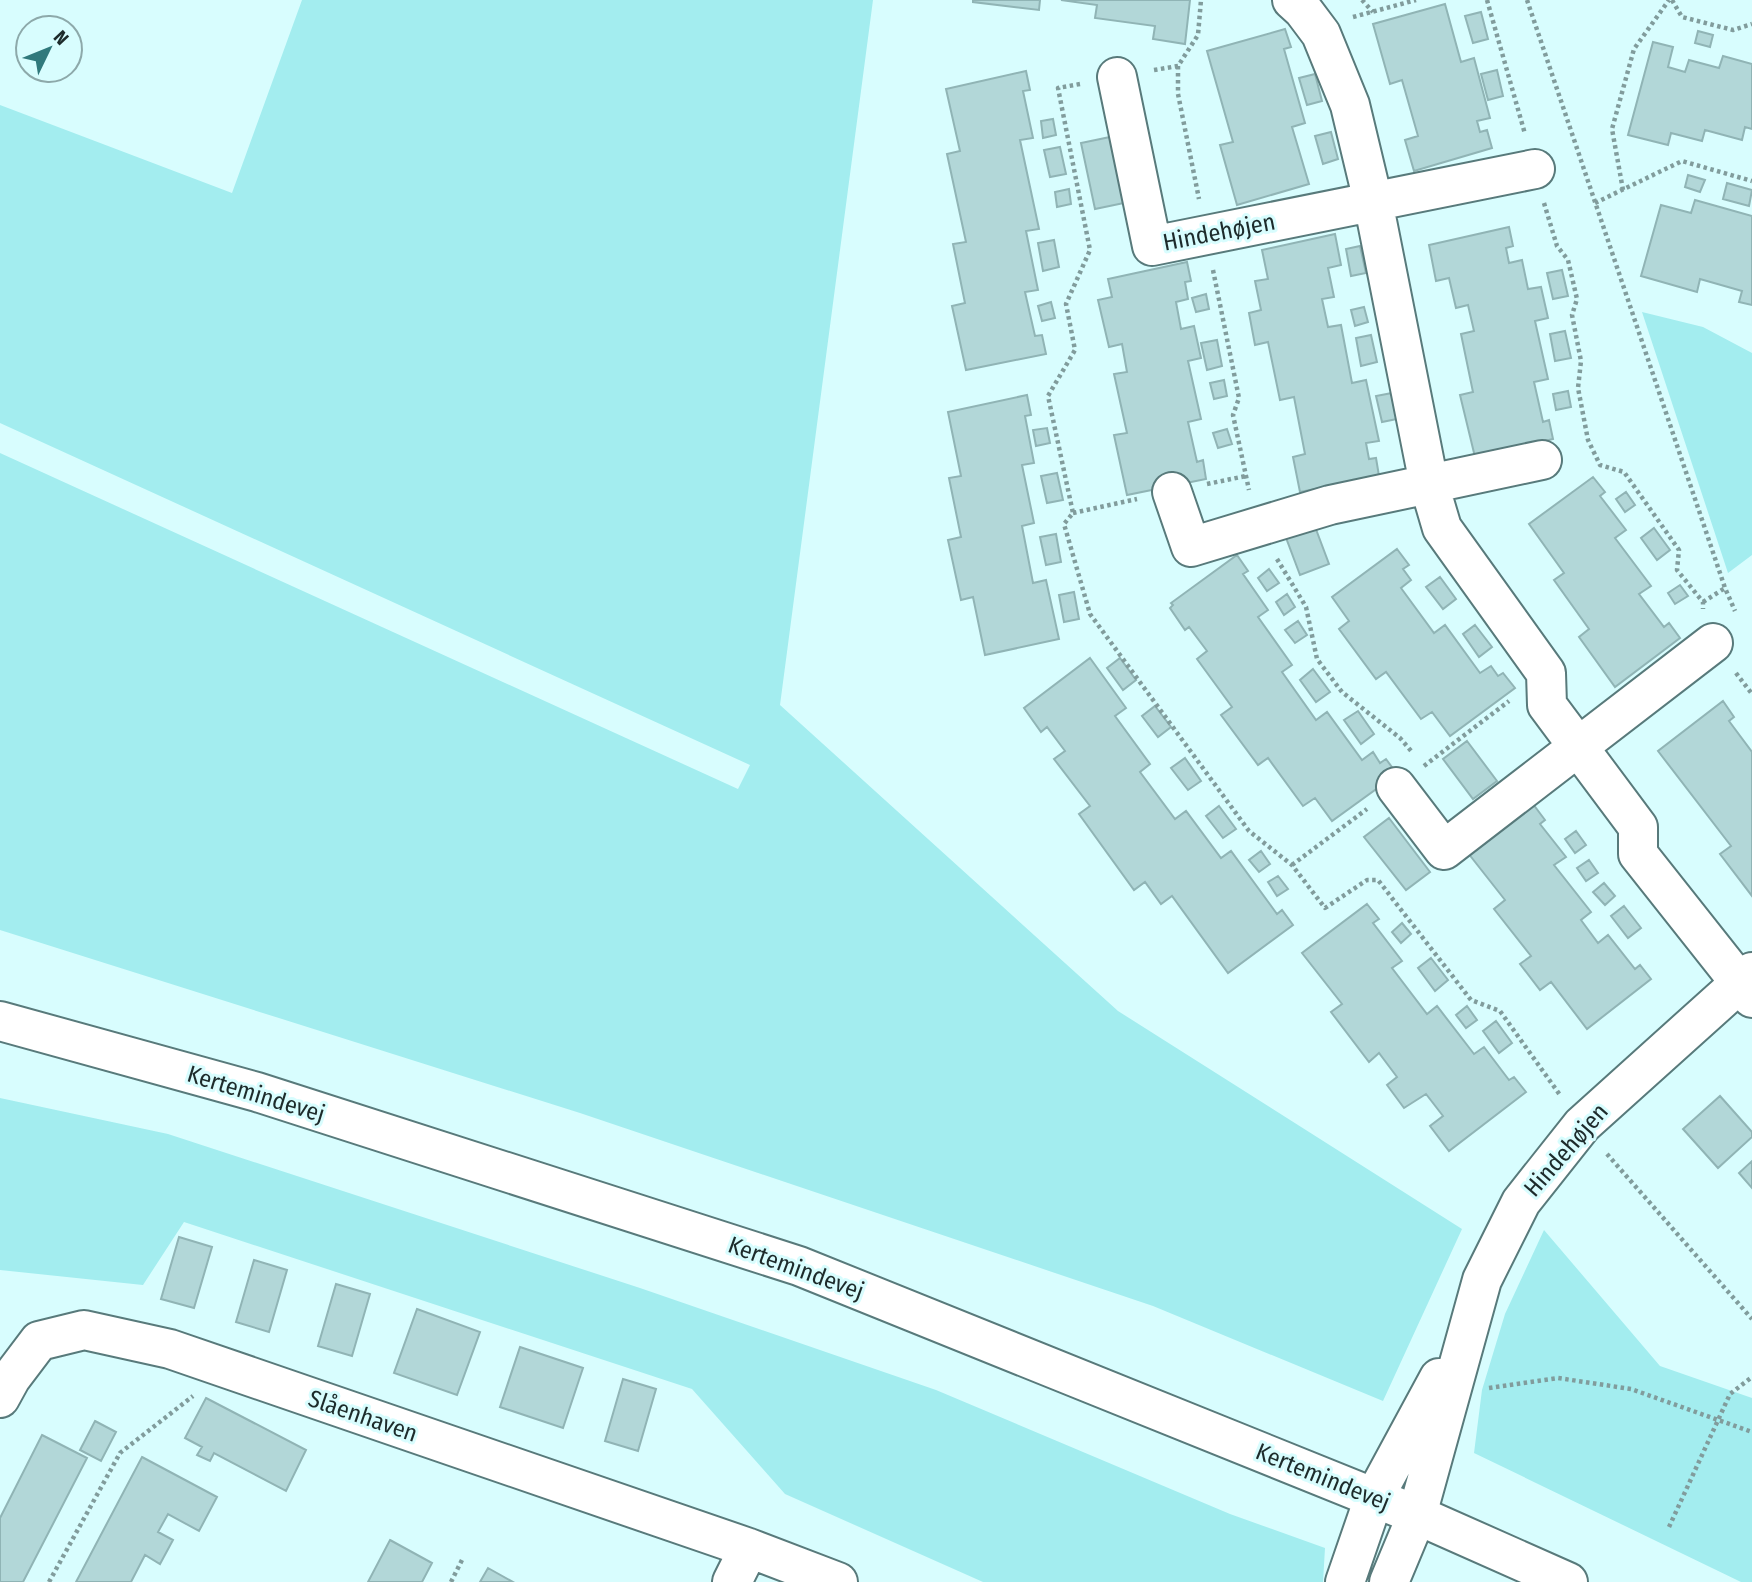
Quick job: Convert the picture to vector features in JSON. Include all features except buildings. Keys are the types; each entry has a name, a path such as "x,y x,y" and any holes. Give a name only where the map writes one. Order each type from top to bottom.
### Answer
{"street":[{"name":"Hindehøjen","path":"1292,0 1321,34 1350,105 1373,201 1429,484 1442,528 1546,673 1547,705 1638,827 1638,853 1748,984 1582,1125 1521,1202 1482,1280 1417,1515"},
{"name":"Hindehøjen","path":"1117,77 1152,246 1535,169"},
{"path":"1172,492 1191,547 1330,505 1542,460"},
{"path":"1409,776 1444,849 1713,643"},
{"name":"Kertemindevej","path":"0,1021 257,1092 800,1266 1417,1515 1567,1582"},
{"name":"Hindehøjen","path":"1374,1498 1470,1321"},
{"name":"Slåenhaven","path":"0,1398 11,1378 40,1341 84,1330 170,1349 749,1548 838,1582"},
{"path":"1345,1582 1374,1498"},
{"path":"1390,1582 1417,1515"},
{"path":"732,1582 749,1548"}],"path":[{"path":"1200,0 1198,35 1178,66 1178,94 1239,398 1233,415 1257,527 1306,607 1317,659 1342,692 1400,738 1409,776"},
{"path":"1362,0 1373,12"},
{"path":"1321,34 1353,17 1416,0"},
{"path":"1486,0 1556,246 1568,260 1577,299 1572,314 1581,361 1578,388 1588,440 1600,465 1624,472 1679,550 1677,570 1703,602 1704,631 1752,694"},
{"path":"1527,0 1725,588 1738,615"},
{"path":"1623,190 1612,129 1634,49 1670,0 1682,17 1733,30 1752,24"},
{"path":"1178,66 1058,88 1090,250 1066,304 1074,350 1048,396 1073,513 1064,524 1090,614 1249,831 1292,865 1325,908 1367,880 1378,880 1471,1000 1500,1011 1582,1125 1752,1320"},
{"path":"1595,203 1682,161 1752,181"},
{"path":"1703,602 1725,588"},
{"path":"49,1582 120,1453 227,1369"},
{"path":"1450,1394 1558,1377 1630,1389 1752,1432"},
{"path":"1669,1527 1730,1394 1752,1377"},
{"path":"451,1582 462,1560"}],"shaded area":[{"path":"302,0 873,0 780,705 1118,1011 1462,1229 1383,1401 1153,1306 580,1113 0,930 0,453 738,789 750,765 0,423 0,105 232,193"},
{"path":"1642,312 1703,327 1752,353 1752,555 1728,573"},
{"path":"0,1098 168,1134 640,1288 936,1390 1230,1514 1325,1548 1323,1582 983,1582 785,1494 692,1389 184,1222 143,1285 0,1270"},
{"path":"1544,1230 1660,1366 1752,1398 1752,1582 1741,1582 1474,1453 1482,1390 1505,1314"}]}
